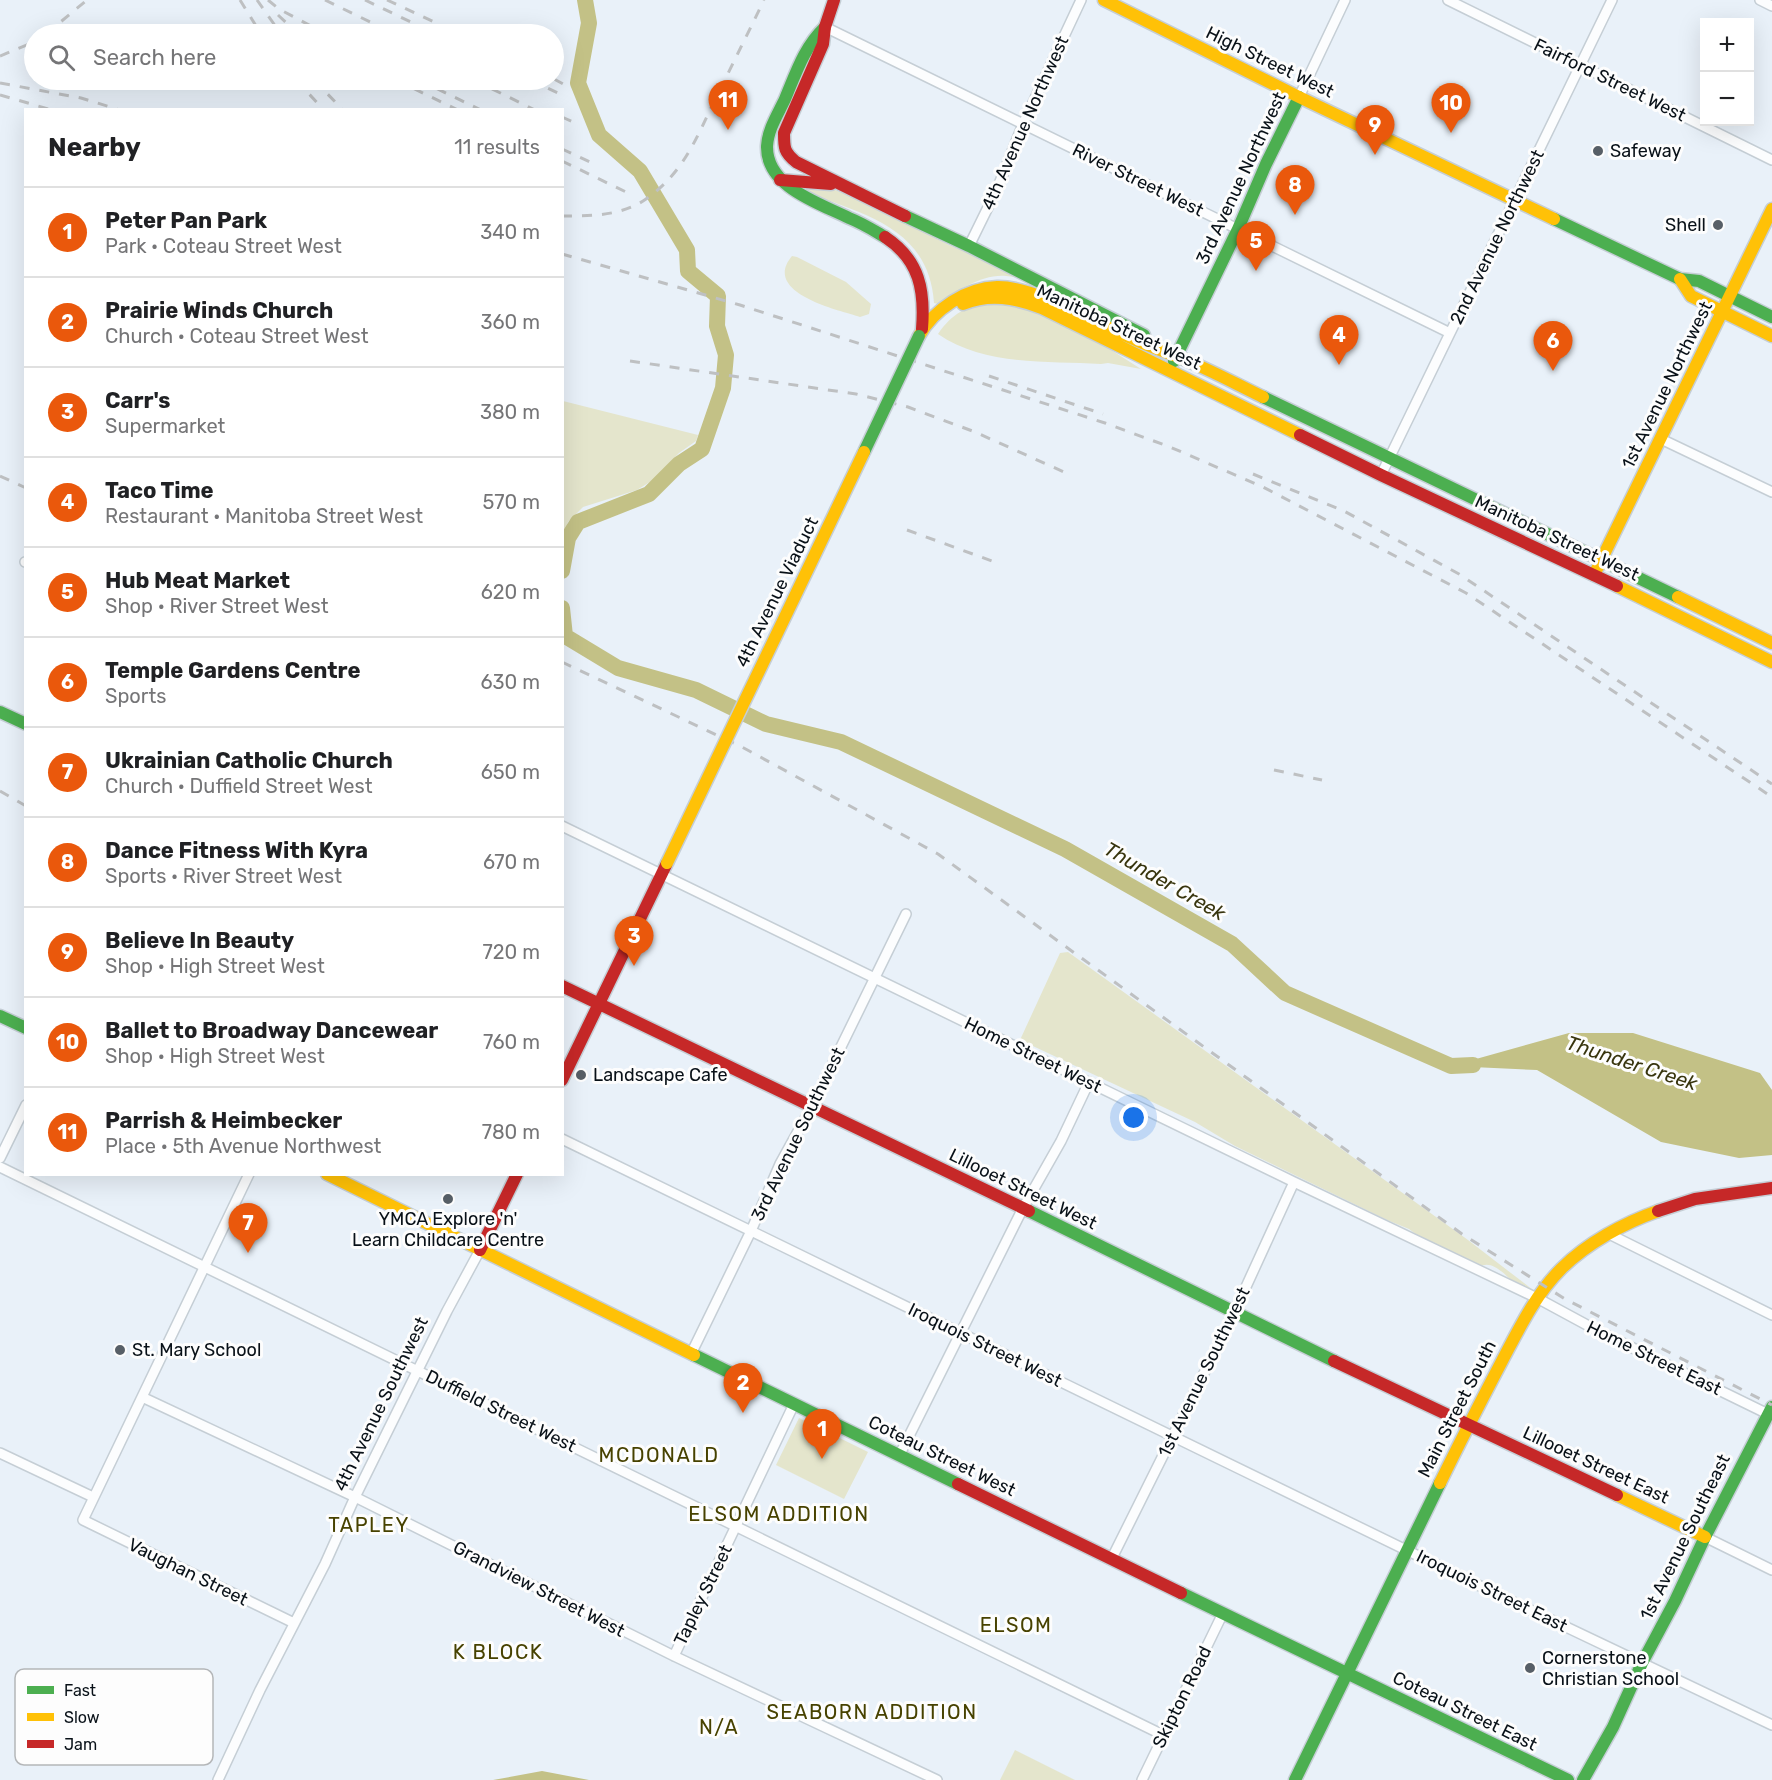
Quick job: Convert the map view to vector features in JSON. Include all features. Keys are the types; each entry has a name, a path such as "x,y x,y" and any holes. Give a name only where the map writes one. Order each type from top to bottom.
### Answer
{"main road":[{"path":"834,0 825,27 823,44 783,138 784,148 792,159 1159,343 1177,356"},
{"name":"High Street West","path":"1104,0 1299,97 1680,279 1699,281 1772,317"},
{"path":"825,27 812,39 770,133 767,144 772,168 779,180 798,194 878,231 902,250 914,265 921,284 923,301 920,333"},
{"name":"3rd Avenue Northwest","path":"1170,370 1299,97"},
{"path":"779,180 823,182 844,187"},
{"name":"1st Avenue Northwest","path":"1594,575 1772,209"},
{"name":"High Street West","path":"1680,279 1691,296 1772,336"},
{"name":"Manitoba Street West","path":"920,333 939,311 957,298 978,289 1005,287 1020,289 1065,307 1155,349 1177,356 1602,559 1772,643"},
{"name":"Manitoba Street West","path":"920,333 930,330 948,313 968,302 985,298 1008,298 1039,306 1381,475 1772,662"},
{"name":"4th Avenue Viaduct","path":"661,875 920,333"},
{"path":"0,712 24,723"},
{"path":"564,1076 661,875"},
{"name":"Lillooet Street West","path":"564,987 1468,1425"},
{"path":"0,1016 24,1027"},
{"name":"Coteau Street West","path":"331,1176 1111,1560 1347,1673"},
{"name":"4th Avenue Southwest","path":"480,1250 515,1176"},
{"name":"Main Street South","path":"1295,1780 1468,1425 1537,1298 1561,1269 1579,1253 1641,1217 1695,1200 1772,1188"},
{"name":"1st Avenue Southeast","path":"1583,1780 1613,1727 1642,1663 1770,1412"},
{"name":"Lillooet Street East","path":"1468,1425 1705,1537"},
{"name":"Coteau Street East","path":"1347,1673 1568,1780"}],"street":[{"name":"4th Avenue Northwest","path":"969,246 997,189 1023,124 1081,0"},
{"name":"3rd Avenue Northwest","path":"1299,97 1345,0"},
{"name":"Fairford Street West","path":"1448,0 1772,160"},
{"name":"2nd Avenue Northwest","path":"1381,475 1612,0"},
{"path":"1760,0 1772,6"},
{"name":"River Street West","path":"825,27 1450,333"},
{"path":"1661,439 1772,492"},
{"name":"Home Street West","path":"564,827 1537,1298"},
{"name":"3rd Avenue Southwest","path":"692,1354 751,1231 780,1164 812,1106 906,914"},
{"path":"899,1455 1023,1208 1061,1141 1089,1082"},
{"path":"0,1158 24,1109"},
{"name":"Iroquois Street West","path":"564,1140 1407,1550"},
{"name":"Duffield Street West","path":"0,1167 1163,1735"},
{"path":"0,1453 93,1497 248,1176"},
{"name":"1st Avenue Southwest","path":"1111,1560 1234,1313 1294,1182"},
{"path":"1609,1234 1772,1315"},
{"name":"4th Avenue Southwest","path":"218,1780 260,1690 325,1564 417,1370 480,1250"},
{"name":"Home Street East","path":"1537,1298 1598,1331 1770,1412"},
{"name":"Grandview Street West","path":"142,1396 355,1497 674,1656 937,1780"},
{"name":"Tapley Street","path":"674,1656 794,1404"},
{"name":"Vaughan Street","path":"93,1497 83,1520 294,1623"},
{"name":"Lillooet Street East","path":"1705,1537 1772,1570"},
{"name":"Iroquois Street East","path":"1407,1550 1772,1725"},
{"name":"Skipton Road","path":"1142,1780 1223,1613"}],"green space":[{"path":"808,187 835,190 856,198 958,249 971,249 1038,284 1022,279 997,276 970,284 938,304 934,303 929,277 919,256 905,239 888,226 867,216 799,190"},
{"path":"792,256 846,282 871,304 869,314 860,317 836,310 806,298 794,290 786,280 785,269"},
{"path":"991,300 1018,304 1055,320 1097,341 1141,369 1108,363 1038,362 996,357 975,352 938,334 961,312"},
{"path":"564,401 698,435 696,441 679,453 653,480 637,490 583,507 568,522 564,536"},
{"path":"1068,952 1468,1240 1533,1290 1519,1286 1494,1267 1484,1265 1479,1267 1421,1238 1409,1229 1235,1146 1195,1122 1020,1040 1060,953"},
{"path":"799,1418 868,1452 844,1499 776,1465"},
{"path":"1015,1750 1075,1780 1000,1780"}],"water":[{"path":"1569,1033 1633,1033 1760,1073 1772,1090 1772,1155 1739,1158 1661,1142 1537,1070 1451,1066"},
{"path":"542,1771 589,1780 493,1780"}],"waterway":[{"name":"Thunder Creek","path":"564,560 568,538 578,522 649,494 679,464 702,449 723,388 726,355 717,326 718,296 688,271 687,250 640,171 599,135 578,83 589,23 585,0"},
{"name":"Thunder Creek","path":"564,627 565,636 618,668 696,690 766,724 841,742 1065,849 1232,944 1285,993 1451,1066 1473,1065"}],"railway":[{"path":"58,24 87,0"},
{"path":"240,0 255,24"},
{"path":"257,0 274,24"},
{"path":"268,0 279,9 307,24"},
{"path":"325,0 374,24"},
{"path":"365,0 415,24"},
{"path":"387,0 439,24"},
{"path":"564,216 595,215 627,209 646,199 671,177 697,138 764,0"},
{"path":"278,15 288,24"},
{"path":"0,56 24,46"},
{"path":"0,83 24,87"},
{"path":"38,90 81,98 114,108"},
{"path":"305,90 322,108"},
{"path":"324,90 341,108"},
{"path":"417,90 454,108"},
{"path":"440,90 477,108"},
{"path":"494,90 531,108"},
{"path":"551,90 560,94"},
{"path":"0,95 45,108"},
{"path":"564,118 578,124"},
{"path":"564,150 590,162"},
{"path":"564,162 626,192"},
{"path":"564,255 740,305 1105,423 1170,447 1263,487 1466,593 1772,797"},
{"path":"630,361 856,394 908,407 975,432 1064,472"},
{"path":"989,376 1103,414"},
{"path":"1253,474 1344,511 1459,574 1772,784"},
{"path":"0,476 24,487"},
{"path":"907,530 992,561"},
{"path":"564,663 742,747 938,854 1462,1234 1565,1299 1772,1405"},
{"path":"1274,770 1322,780"},
{"path":"0,791 24,805"}],"traffic: fast":[{"path":"825,27 806,52 774,122 767,146 769,160 775,172 796,192 885,237"},
{"path":"1174,361 1299,97"},
{"path":"905,216 1144,335"},
{"path":"1554,219 1680,279 1699,281 1772,317"},
{"path":"864,452 919,336"},
{"path":"1263,397 1678,597"},
{"path":"0,712 24,723"},
{"path":"0,1016 24,1027"},
{"path":"1029,1211 1334,1361"},
{"path":"694,1355 958,1484"},
{"path":"1583,1780 1613,1727 1642,1663 1772,1407"},
{"path":"1295,1780 1440,1483"},
{"path":"1181,1593 1568,1780"}],"traffic: slow":[{"path":"1104,0 1299,97 1554,219"},
{"path":"1594,575 1772,209"},
{"path":"1680,279 1691,296 1772,336"},
{"path":"919,336 933,317 963,296 985,288 1012,288 1046,298 1135,340 1198,365 1263,397"},
{"path":"963,304 983,299 1002,298 1042,308 1300,435"},
{"path":"667,863 864,452"},
{"path":"1617,586 1772,662"},
{"path":"1678,597 1772,643"},
{"path":"331,1176 694,1355"},
{"path":"1440,1483 1521,1325 1535,1301 1552,1279 1594,1242 1632,1221 1658,1211"},
{"path":"1617,1495 1705,1537"}],"traffic: jam":[{"path":"834,0 825,27 823,44 784,133 786,149 796,162 905,216"},
{"path":"780,180 831,184"},
{"path":"885,237 906,256 918,277 921,289 922,329"},
{"path":"1300,435 1617,586"},
{"path":"564,1076 667,863"},
{"path":"564,987 1029,1211"},
{"path":"480,1250 516,1176"},
{"path":"1658,1211 1695,1199 1772,1188"},
{"path":"1334,1361 1617,1495"},
{"path":"958,1484 1181,1593"}],"place":[{"name":"Parrish & Heimbecker","path":"728,130"},
{"name":"Ballet to Broadway Dancewear","path":"1451,133"},
{"name":"Safeway","path":"1598,151"},
{"name":"Believe In Beauty","path":"1375,155"},
{"name":"Dance Fitness With Kyra","path":"1295,215"},
{"name":"Shell","path":"1718,225"},
{"name":"Hub Meat Market","path":"1256,271"},
{"name":"Taco Time","path":"1339,365"},
{"name":"Temple Gardens Centre","path":"1553,371"},
{"name":"Carr's","path":"634,966"},
{"name":"Landscape Cafe","path":"581,1075"},
{"name":"YMCA Explore 'n' Learn Childcare Centre","path":"448,1199"},
{"name":"Ukrainian Catholic Church","path":"248,1253"},
{"name":"St. Mary School","path":"120,1350"},
{"name":"Prairie Winds Church","path":"743,1413"},
{"name":"Peter Pan Park","path":"822,1459"},
{"name":"Cornerstone Christian School","path":"1530,1668"}],"district":[{"name":"MCDONALD","path":"659,1455"},
{"name":"ELSOM ADDITION","path":"779,1514"},
{"name":"TAPLEY","path":"369,1525"},
{"name":"ELSOM","path":"1016,1625"},
{"name":"K BLOCK","path":"498,1652"},
{"name":"SEABORN ADDITION","path":"872,1712"},
{"name":"N/A","path":"719,1727"}]}
